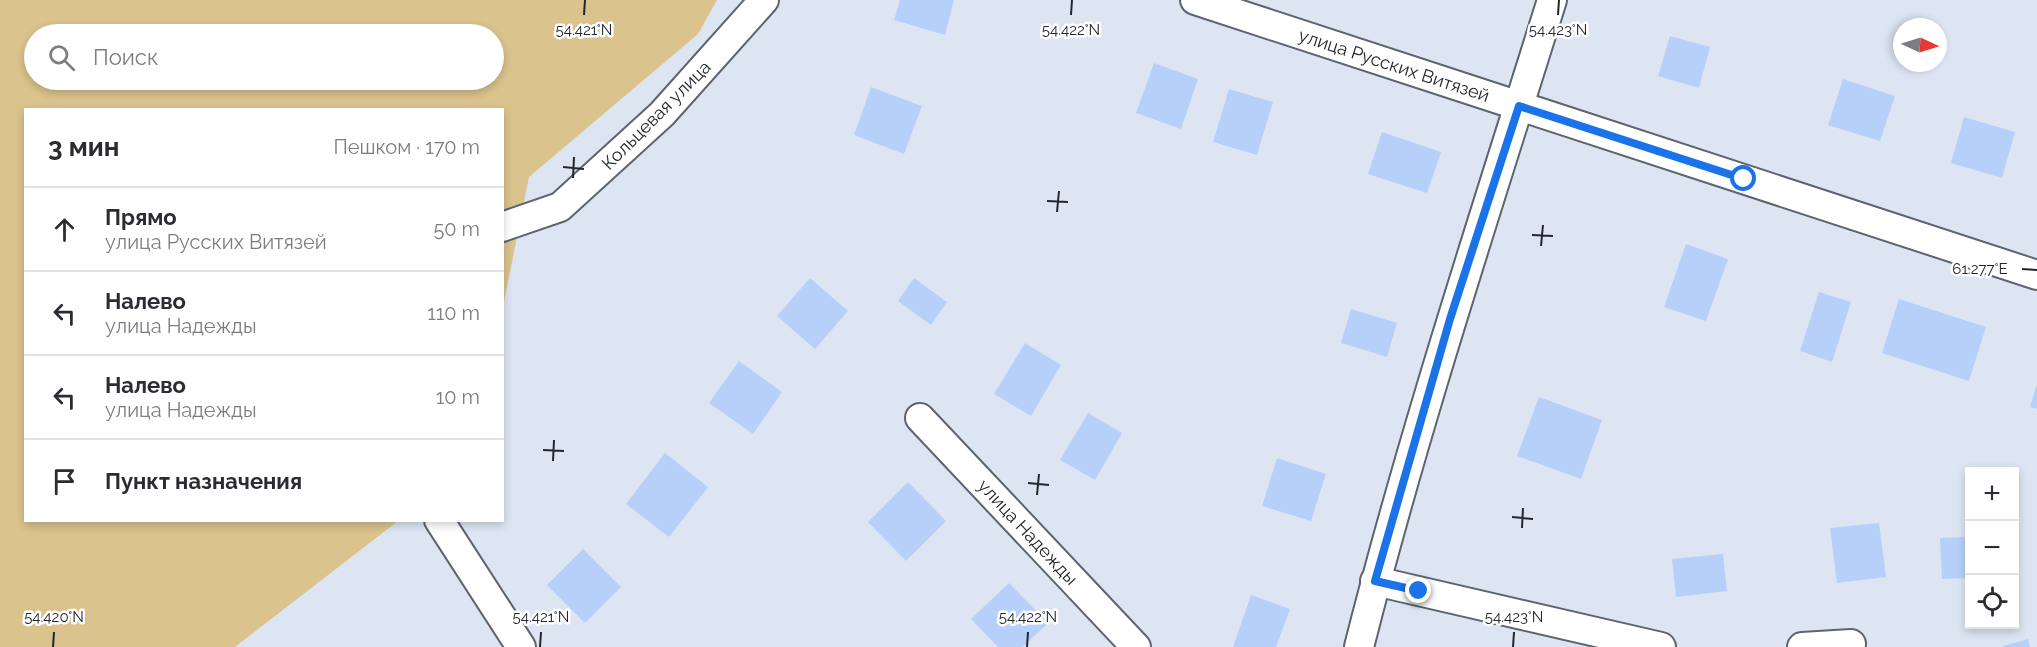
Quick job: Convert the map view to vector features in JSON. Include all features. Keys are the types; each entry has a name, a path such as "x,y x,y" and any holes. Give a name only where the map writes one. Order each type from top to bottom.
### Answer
{"street":[{"name":"Кольцевая улица","path":"504,226 560,207 662,114 764,0"},
{"name":"улица Русских Витязей","path":"1195,0 2037,275"},
{"path":"1359,647 1375,581 1450,319 1552,0"},
{"name":"улица Надежды","path":"920,418 1136,647"},
{"path":"440,522 520,647"},
{"path":"1375,581 1661,647"},
{"path":"1802,647 1851,644"}],"shaded area":[{"path":"0,0 717,0 698,34 529,177 504,302 504,108 24,108 24,522 397,522 235,647 0,647"}],"building":[{"path":"900,0 954,0 945,35 894,20"},
{"path":"1670,36 1710,47 1699,88 1658,76"},
{"path":"1154,63 1198,79 1181,129 1136,113"},
{"path":"1843,79 1895,96 1880,141 1828,125"},
{"path":"871,87 922,106 904,154 854,135"},
{"path":"1229,89 1273,102 1257,155 1213,142"},
{"path":"1964,117 2015,132 2002,178 1951,163"},
{"path":"1382,132 1441,152 1427,193 1368,174"},
{"path":"1686,244 1728,259 1706,321 1664,307"},
{"path":"810,278 848,311 815,349 777,316"},
{"path":"914,278 947,302 931,325 898,301"},
{"path":"1819,292 1851,302 1832,362 1800,351"},
{"path":"1899,299 1986,327 1969,381 1882,353"},
{"path":"1351,309 1397,323 1387,357 1341,343"},
{"path":"1025,343 1061,365 1031,416 994,394"},
{"path":"739,361 782,392 753,434 709,403"},
{"path":"2037,387 2037,409 2030,407"},
{"path":"1539,397 1602,420 1581,479 1517,456"},
{"path":"1088,413 1122,433 1095,480 1060,460"},
{"path":"665,453 708,487 669,537 626,504"},
{"path":"1277,458 1326,474 1311,521 1262,506"},
{"path":"908,482 946,521 906,561 868,522"},
{"path":"1879,523 1886,577 1837,583 1830,528"},
{"path":"1965,537 1965,578 1942,579 1940,538"},
{"path":"583,549 621,587 585,623 547,585"},
{"path":"1723,554 1727,591 1676,597 1672,559"},
{"path":"1009,583 1048,623 1023,647 998,647 971,619"},
{"path":"1251,595 1290,609 1276,647 1233,647"},
{"path":"2028,639 2030,647 2003,647 2003,646"}],"route":[{"path":"1419,591 1375,581 1450,319 1519,106 1744,179"}]}
